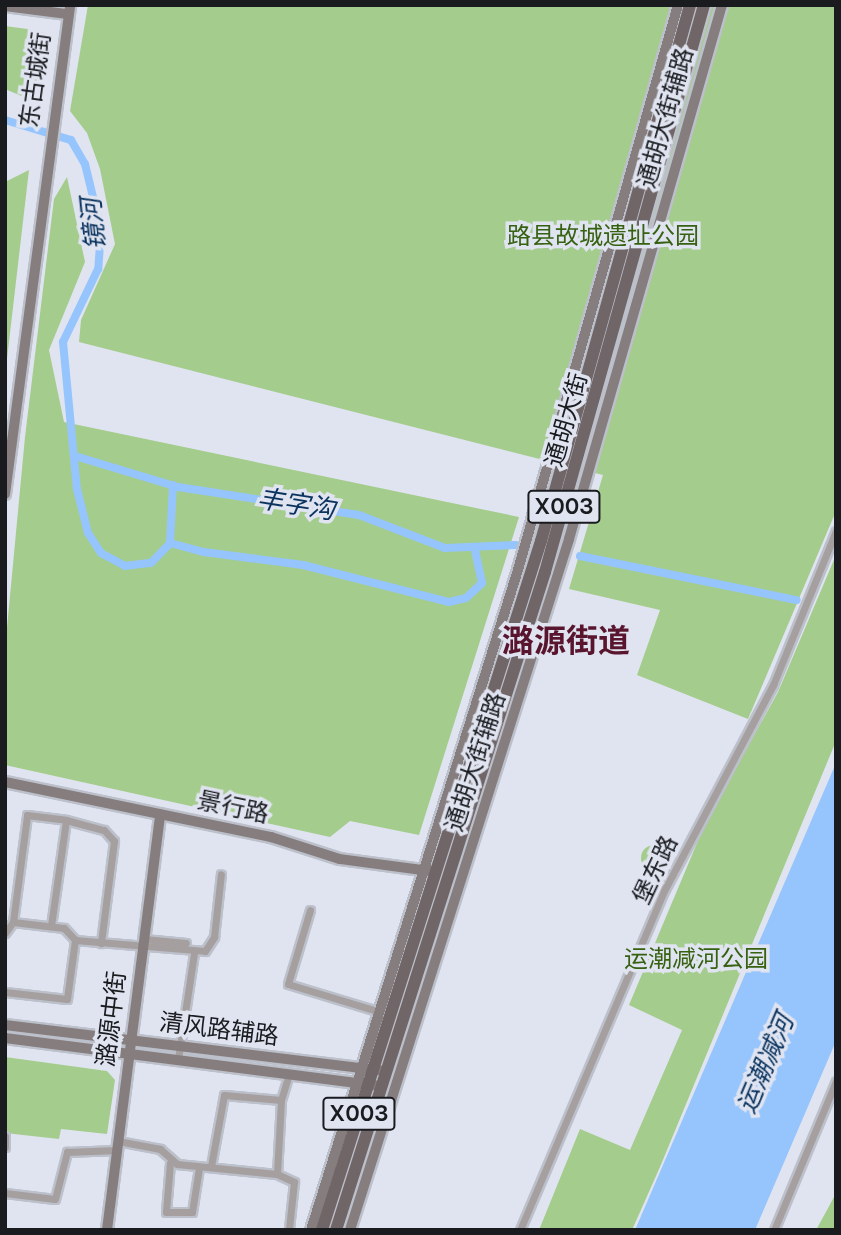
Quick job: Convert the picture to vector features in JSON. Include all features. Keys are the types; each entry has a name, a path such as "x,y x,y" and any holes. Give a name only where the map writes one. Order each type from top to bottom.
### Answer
{"main road":[{"name":"通胡大街","path":"408,1003 431,871 541,541 690,5"},
{"name":"通胡大街","path":"408,1003 545,572 704,5"},
{"name":"X003","path":"322,1230 374,1069 408,1003"},
{"name":"X003","path":"336,1230 370,1083"}],"street":[{"name":"通胡大街辅路","path":"311,1230 370,1083 380,1012 431,871 678,5"},
{"name":"通胡大街辅路","path":"350,1230 408,1003 569,539 722,5"},
{"path":"5,6 68,10"},
{"name":"东古城街","path":"5,494 9,425 68,10"},
{"name":"堡东路","path":"520,1230 665,889 773,685 836,531"},
{"name":"景行路","path":"5,782 160,814 340,859 431,871 451,869"},
{"name":"潞源中街","path":"107,1230 160,814"},
{"path":"5,933 12,922 27,815 66,820 104,830 114,841 101,943"},
{"path":"51,926 66,820"},
{"path":"143,943 194,953 205,951 214,937 222,874"},
{"path":"310,910 288,984 380,1012"},
{"path":"12,922 64,928 75,940 101,943 186,943"},
{"path":"5,992 67,999 75,940"},
{"path":"178,1059 194,953"},
{"name":"清风路辅路","path":"5,1025 374,1069"},
{"path":"5,1038 370,1083"},
{"path":"277,1174 281,1100 290,1072"},
{"path":"774,1230 836,1081"},
{"path":"211,1166 224,1095 281,1100"},
{"path":"5,1136 5,1147"},
{"path":"5,1193 55,1199 67,1152 117,1146 160,1149 170,1163 166,1212 192,1212 199,1168"},
{"path":"170,1163 277,1174 294,1182 289,1229"}],"green space":[{"name":"路县故城遗址公园","path":"88,5 836,5 836,511 748,719 637,675 660,610 569,589 603,475 79,342 81,320 115,244 100,169 87,133 70,111"},
{"path":"5,26 42,31 49,40 38,103 5,89"},
{"path":"29,170 5,376 5,182"},
{"path":"67,177 85,262 49,350 64,422 519,517 419,835 350,821 330,837 5,765 5,649 25,437 54,199"},
{"name":"运潮减河公园","path":"836,555 836,741 660,1167 632,1230 539,1230 580,1129 630,1150 682,1030 629,1005 705,824 778,692"},
{"path":"654,845 663,849 667,858 663,867 654,871 645,867 641,858 645,849"},
{"path":"5,1057 107,1071 115,1080 107,1134 61,1129 59,1139 5,1133"},
{"path":"836,1193 836,1230 816,1230 827,1210"}],"water":[{"name":"运潮减河","path":"836,763 836,1041 755,1230 635,1230"}],"waterway":[{"name":"镜河","path":"5,120 71,140 85,164 101,230 98,269 63,342 77,489 88,533 101,553 125,566 151,563 170,543"},
{"name":"丰字沟","path":"75,456 178,487 359,515 445,548 516,545"},
{"path":"173,485 170,543 204,552 303,565 449,602 466,598 482,583 475,549"},
{"name":"丰字沟","path":"580,556 797,600"}],"district":[{"name":"潞源街道","path":"566,642"}]}
